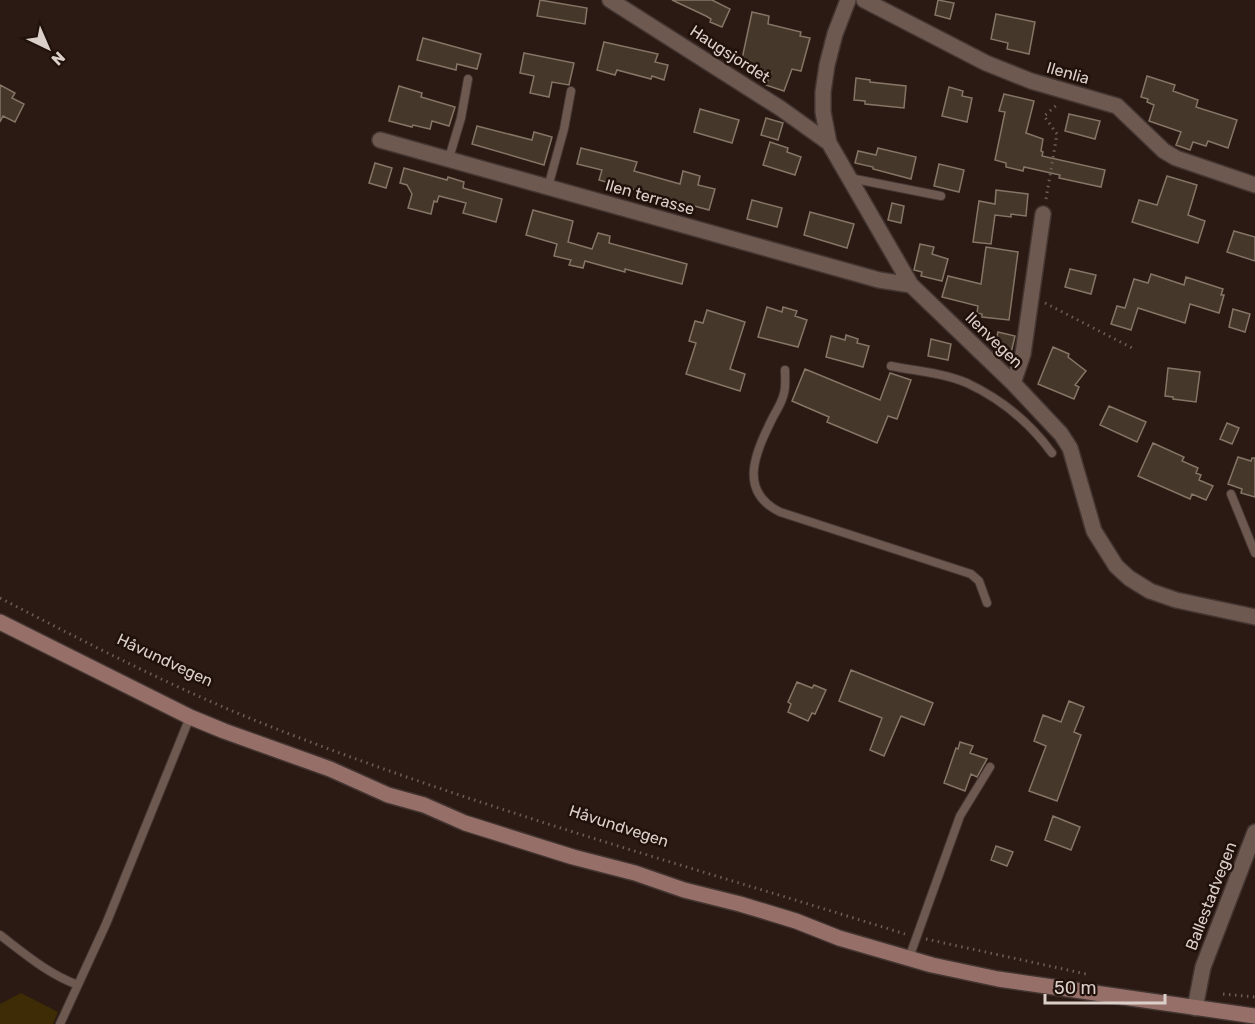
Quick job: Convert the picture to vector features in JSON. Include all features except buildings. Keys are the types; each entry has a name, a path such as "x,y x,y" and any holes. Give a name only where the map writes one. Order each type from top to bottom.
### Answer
{"main road":[{"path":"0,622 190,717 224,731 330,769 388,795 424,805 465,823 573,857 762,911 839,938 909,958 998,979 1255,1016"},
{"path":"1192,1024 1195,1008"}],"street":[{"name":"Haugsjordet","path":"610,0 771,102 829,143"},
{"name":"Ilenvegen","path":"848,0 832,44 823,92 823,112 829,143 911,285 1013,383 1062,434 1070,448 1094,531 1116,566 1129,578 1150,591 1176,600 1255,617"},
{"name":"Ilenlia","path":"864,0 986,63 1031,81 1117,106 1164,151 1176,158 1255,185"},
{"name":"Ilen terrasse","path":"380,140 879,280 911,285"},
{"path":"1013,383 1023,354 1043,214"},
{"name":"Ballestadvegen","path":"1195,1008 1203,967 1255,831"}],"lane":[{"path":"449,158 461,118 468,79"},
{"path":"548,187 564,129 571,91"},
{"path":"848,178 941,196"},
{"path":"891,366 935,374 966,383 1015,414 1052,453"},
{"path":"785,370 784,395 758,451 754,466 755,486 764,501 780,512 971,574 979,581 987,603"},
{"path":"1231,494 1255,553"},
{"path":"60,1024 106,924 190,717"},
{"path":"909,958 960,816 990,767"},
{"path":"0,935 60,979 78,985"}],"path":[{"path":"1047,194 1057,134 1044,116 1057,106 1065,92"},
{"path":"1031,295 1134,350"},
{"name":"Håvundvegen","path":"0,598 196,694 257,721 372,765 709,874 916,937 1095,976"},
{"path":"1198,990 1255,997"}],"shaded area":[{"path":"21,993 58,1012 53,1024 0,1024 0,1004"}]}
